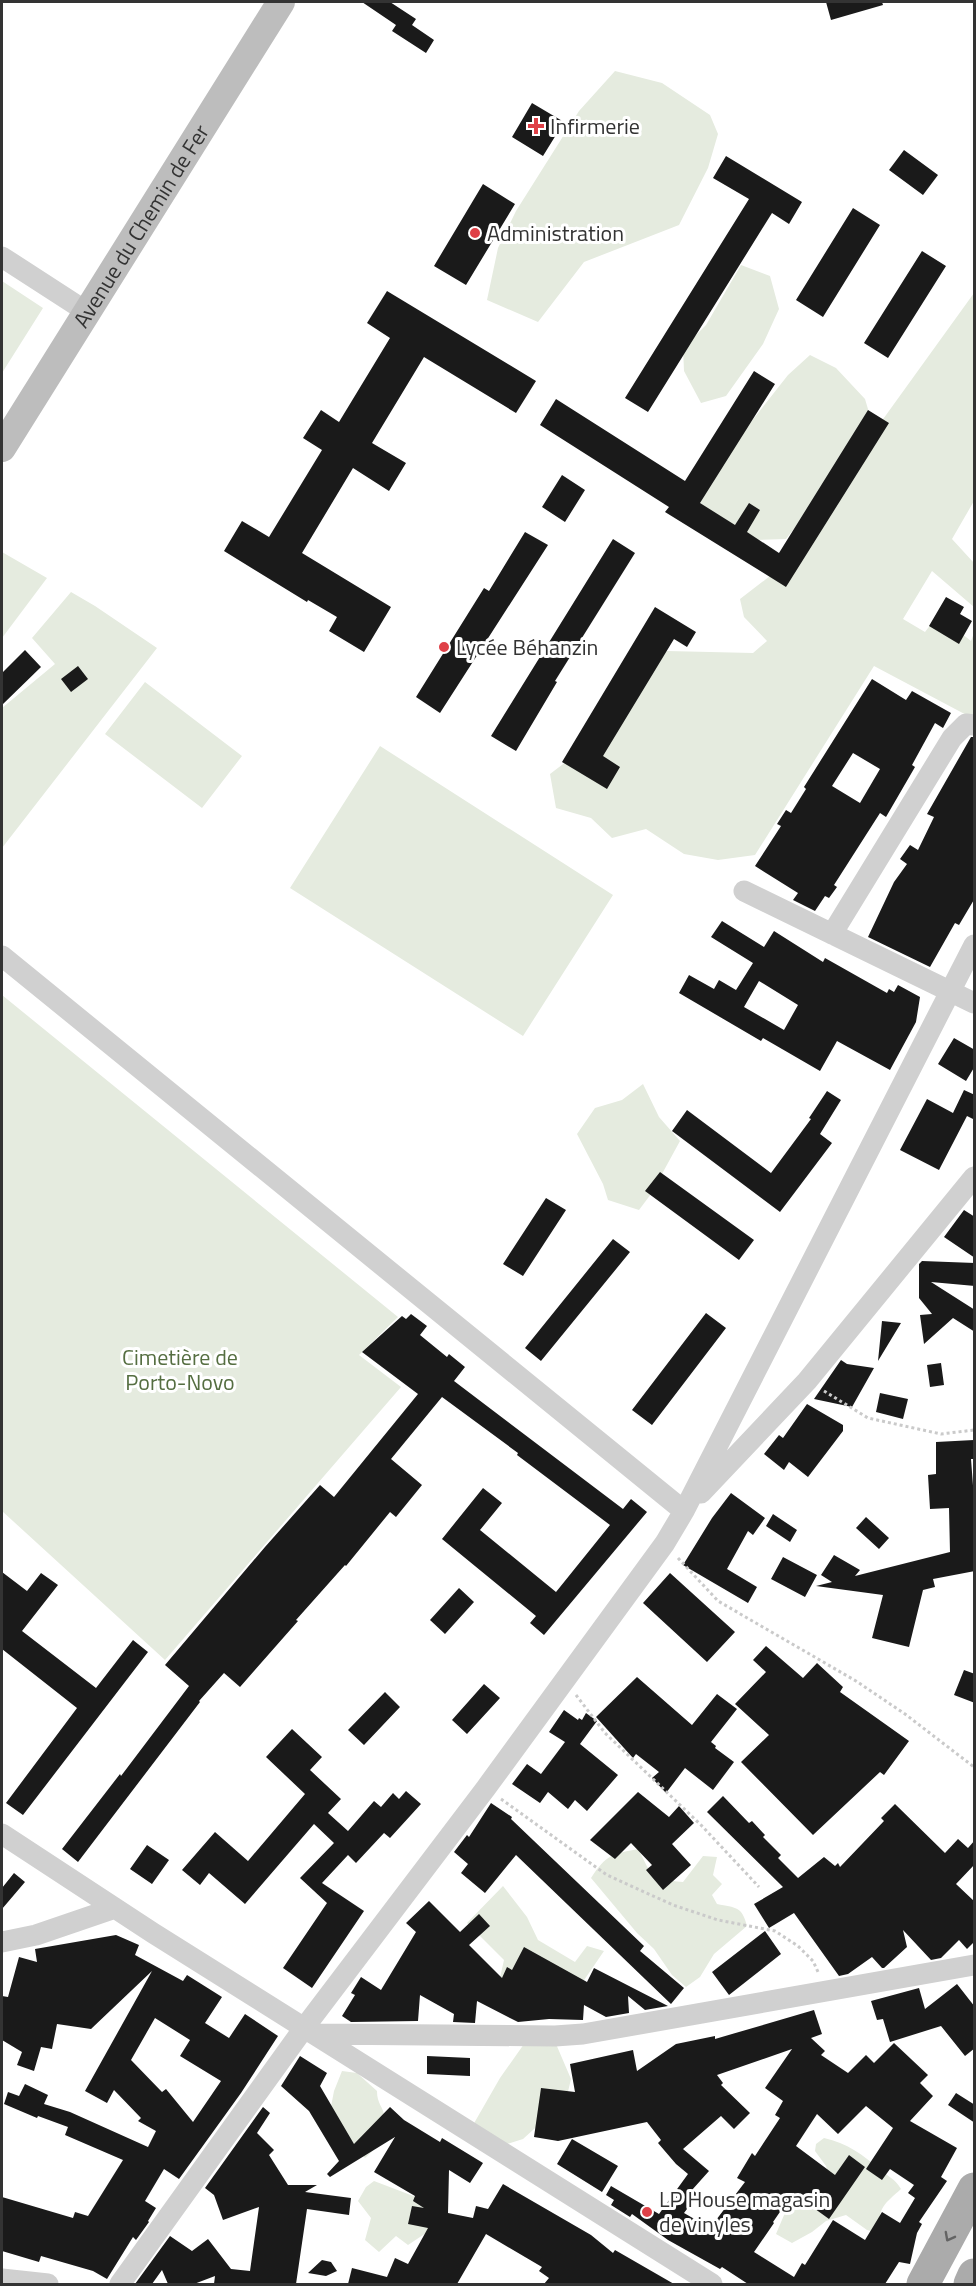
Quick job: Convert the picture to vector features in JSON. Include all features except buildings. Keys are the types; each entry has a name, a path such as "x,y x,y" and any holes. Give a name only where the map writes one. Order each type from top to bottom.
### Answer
{"main road":[{"path":"923,2284 975,2189"},
{"path":"970,2284 975,2275"}],"street":[{"name":"Avenue du Chemin de Fer","path":"2,448 281,2"},
{"path":"2,257 87,312"},
{"path":"832,934 952,738 966,724 975,725"},
{"path":"744,891 949,993 975,1003"},
{"path":"120,2284 309,2031 665,1544 975,945"},
{"path":"2,956 684,1511"},
{"path":"684,1511 807,1381 975,1177"},
{"path":"2,1834 309,2031 712,2284"},
{"path":"2,1942 36,1935 115,1908"},
{"path":"309,2031 555,2036 584,2034 975,1965"},
{"path":"2,2279 48,2284"}],"path":[{"path":"807,1381 868,1418 941,1434 975,1430"},
{"path":"665,1544 718,1601 856,1681 905,1714 975,1767"},
{"path":"565,1681 605,1733 701,1825 759,1887"},
{"path":"486,1788 608,1875 673,1905 706,1916 775,1931 798,1946 813,1961 828,1992"}],"green space":[{"path":"615,71 662,83 710,115 718,134 708,168 679,225 584,262 538,322 487,300 498,248 516,211 579,111"},
{"path":"741,265 770,276 779,309 763,344 726,396 701,403 684,371 683,348 706,325"},
{"path":"2,281 43,308 2,373"},
{"path":"974,293 974,501 952,539 974,563 974,607 932,571 903,619 925,632 938,615 971,641 974,633 974,719 874,666 755,855 718,860 684,854 646,829 612,838 591,818 556,808 550,774 571,758 667,651 753,653 767,641 744,617 740,599 770,576"},
{"path":"810,355 836,368 865,399 873,426 786,539 753,540 700,504 703,483 788,375"},
{"path":"2,552 47,578 2,638"},
{"path":"71,592 157,648 2,848 2,708 55,664 32,638"},
{"path":"145,682 242,756 202,808 105,734"},
{"path":"380,746 613,895 523,1036 290,888"},
{"name":"Cimetière de Porto-Novo","path":"2,995 398,1317 359,1355 401,1387 165,1660 2,1511"},
{"path":"643,1084 659,1117 680,1141 651,1194 639,1210 608,1200 603,1184 577,1134 595,1108 622,1100"},
{"path":"638,1849 650,1871 657,1877 683,1882 703,1856 717,1857 713,1875 722,1884 712,1895 717,1904 737,1909 745,1919 747,1926 714,1954 700,1977 686,1987 672,1975 654,1949 637,1933 591,1878 601,1864 610,1857"},
{"path":"503,1886 527,1917 538,1940 575,1962 587,1946 604,1951 567,2005 495,2000 504,1960 467,1923"},
{"path":"524,2044 556,2044 571,2079 566,2100 523,2139 494,2148 469,2132 500,2078"},
{"path":"342,2071 357,2073 377,2091 384,2114 383,2135 374,2150 365,2158 347,2140 330,2112 334,2091"},
{"path":"824,2138 847,2146 861,2155 894,2180 901,2189 881,2212 879,2233 867,2230 846,2215 826,2221 792,2243 776,2234 787,2208 800,2189 829,2176 826,2166 815,2151 816,2144"},
{"path":"374,2181 429,2202 429,2231 408,2245 396,2236 379,2252 365,2240 371,2218 358,2201 366,2187"}],"place":[{"name":"Infirmerie","path":"536,126"},
{"name":"Administration","path":"475,233"},
{"name":"Lycée Béhanzin","path":"444,647"},
{"name":"LP House magasin de vinyles","path":"647,2212"}]}
